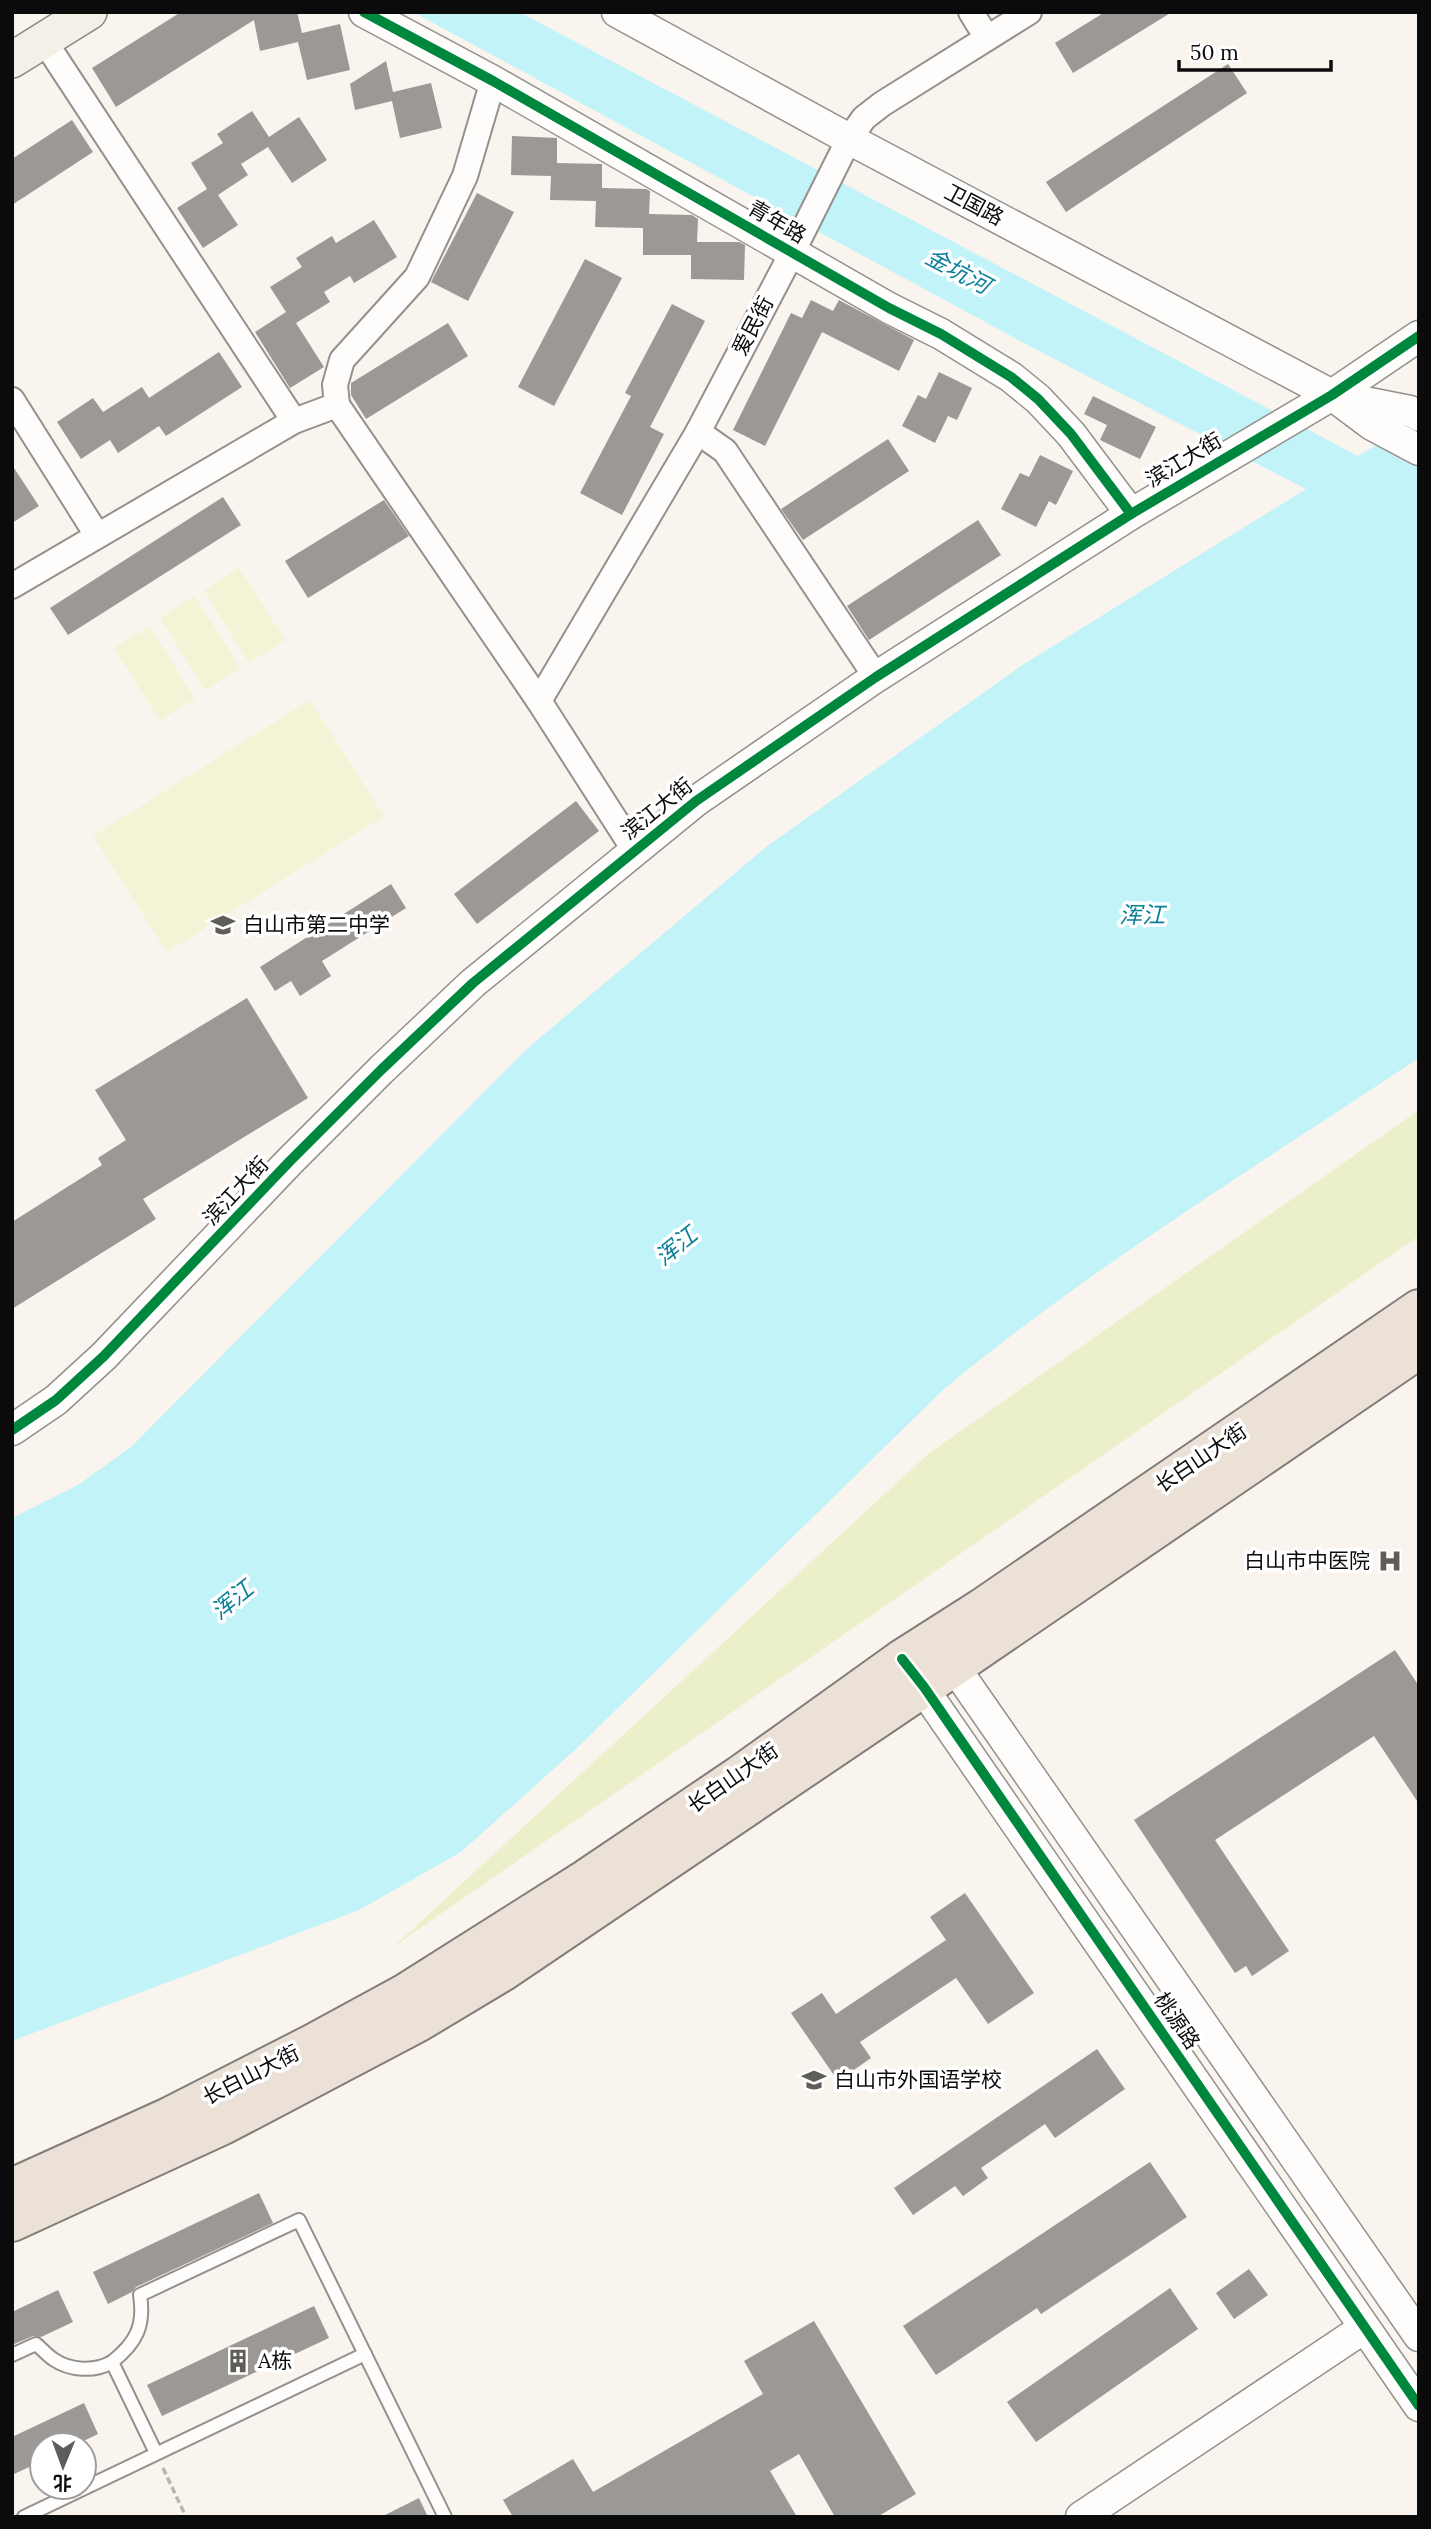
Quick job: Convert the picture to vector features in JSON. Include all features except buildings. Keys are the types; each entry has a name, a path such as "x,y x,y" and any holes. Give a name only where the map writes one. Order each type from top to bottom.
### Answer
{"main road":[{"path":"12,60 89,12"},
{"name":"长白山大街","path":"945,1652 1419,1309"},
{"name":"长白山大街","path":"12,2188 169,2117 404,1994 586,1879 740,1775 913,1673 1419,1349"},
{"name":"长白山大街","path":"12,2222 223,2125 417,2023 513,1964 913,1673"}],"street":[{"name":"青年路","path":"364,12 795,246 888,308 941,334 1010,377 1038,399 1071,434 1131,514"},
{"name":"卫国路","path":"617,12 843,150 1332,395"},
{"path":"971,12 987,38"},
{"name":"爱民街","path":"538,701 698,432 843,150 864,118 1029,12"},
{"path":"43,39 294,421"},
{"path":"493,81 465,176 417,277 342,360 335,385 337,405 538,701 635,851"},
{"name":"滨江大街","path":"12,1430 56,1400 104,1356 380,1069 473,982 696,801 876,677 1131,514 1332,395 1419,336"},
{"path":"1332,395 1414,414"},
{"path":"1332,395 1372,425 1419,450"},
{"path":"12,400 97,535"},
{"path":"12,586 294,421 337,405"},
{"path":"698,432 725,451 876,677"},
{"name":"桃源路","path":"945,1652 1419,2336"},
{"name":"桃源路","path":"913,1673 1419,2406"},
{"path":"1082,2517 1364,2328"}],"lane":[{"path":"12,2355 36,2344 54,2360 71,2366 101,2369 131,2344 139,2330 143,2312 140,2295 299,2220 445,2517"},
{"path":"24,2517 365,2354"},
{"path":"112,2362 156,2454"}],"path":[{"path":"156,2454 186,2517"}],"green space":[{"path":"239,568 285,640 249,663 204,590"},
{"path":"195,596 240,668 205,690 160,618"},
{"path":"150,627 195,699 160,720 114,648"},
{"path":"310,700 384,816 167,952 93,836"},
{"path":"1419,1110 1419,1236 393,1947 928,1454"}],"water":[{"name":"浑江","path":"413,12 519,12 1358,456 1419,419 1419,1058 1117,1258 1058,1300 944,1389 576,1749 461,1852 359,1910 12,2041 12,1518 78,1485 131,1447 529,1047 766,847 1024,664 1306,489 1037,350"}],"cycle path":[{"path":"364,12 493,81 889,308 941,334 1011,377 1038,399 1071,434 1131,514"},
{"path":"12,1430 56,1400 104,1356 290,1161 473,983 696,801 876,677 1131,514 1332,395 1419,336"},
{"path":"902,1659 924,1687 1419,2406"}],"place":[{"name":"白山市第二中学","path":"223,925"},
{"name":"白山市中医院","path":"1390,1561"},
{"name":"白山市外国语学校","path":"814,2080"},
{"name":"A栋","path":"238,2361"}],"water label":[{"name":"金坑河","path":"958,271"}]}
